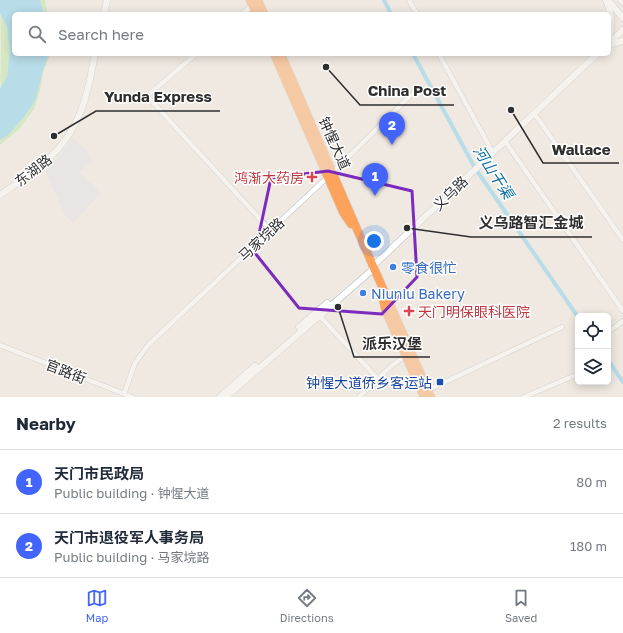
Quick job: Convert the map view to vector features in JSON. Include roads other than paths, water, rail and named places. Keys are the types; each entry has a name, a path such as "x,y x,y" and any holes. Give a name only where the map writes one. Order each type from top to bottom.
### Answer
{"highway":[{"path":"256,1 256,12"},
{"path":"256,1 259,12"},
{"path":"256,1 263,12"},
{"path":"256,1 265,12"},
{"path":"275,56 306,115"},
{"name":"钟惺大道","path":"278,56 332,173 371,268 429,395"},
{"name":"钟惺大道","path":"283,56 306,115"},
{"path":"285,56 287,63"},
{"name":"钟惺大道","path":"385,298 407,354 429,395"}],"main road":[{"path":"103,12 106,0"},
{"path":"607,0 623,18"},
{"path":"607,0 611,12"},
{"path":"611,14 611,31"},
{"path":"611,42 623,30"},
{"path":"611,43 623,40"},
{"name":"东湖路","path":"0,193 43,162 66,136 80,108 93,56"},
{"name":"义乌路","path":"220,397 371,268 595,56"},
{"name":"义乌路","path":"226,397 318,314"}],"street":[{"path":"409,0 416,12"},
{"path":"244,12 256,1"},
{"path":"194,56 147,96 270,230"},
{"path":"439,56 492,153"},
{"name":"马家垸路","path":"124,394 135,363 146,347 332,173 413,93"},
{"path":"534,113 623,240"},
{"path":"505,141 623,311"},
{"path":"318,314 378,379"},
{"path":"611,330 623,321"},
{"path":"429,395 562,327"},
{"name":"官路街","path":"0,345 132,397"},
{"path":"359,397 399,359 407,354"},
{"path":"524,397 575,375"}],"water":[{"path":"0,0 40,0 43,12 12,12 12,56 48,56 35,101 24,117 8,135 0,140 0,89 7,76 10,53 7,27 0,13"}],"waterway":[{"name":"河山干渠","path":"384,0 390,12"},
{"name":"河山干渠","path":"414,56 475,168 575,313"},
{"name":"河山干渠","path":"611,364 623,382"}],"place":[{"name":"China Post","path":"326,67"},
{"name":"Wallace","path":"511,110"},
{"name":"Yunda Express","path":"54,136"},
{"name":"天门市退役军人事务局","path":"392,145"},
{"name":"鸿渐大药房","path":"312,177"},
{"name":"天门市民政局","path":"375,196"},
{"name":"义乌路智汇金城","path":"407,228"},
{"name":"零食很忙","path":"393,267"},
{"name":"Niuniu Bakery","path":"363,293"},
{"name":"派乐汉堡","path":"338,307"},
{"name":"天门明保眼科医院","path":"409,311"},
{"name":"钟惺大道侨乡客运站","path":"440,382"}]}
